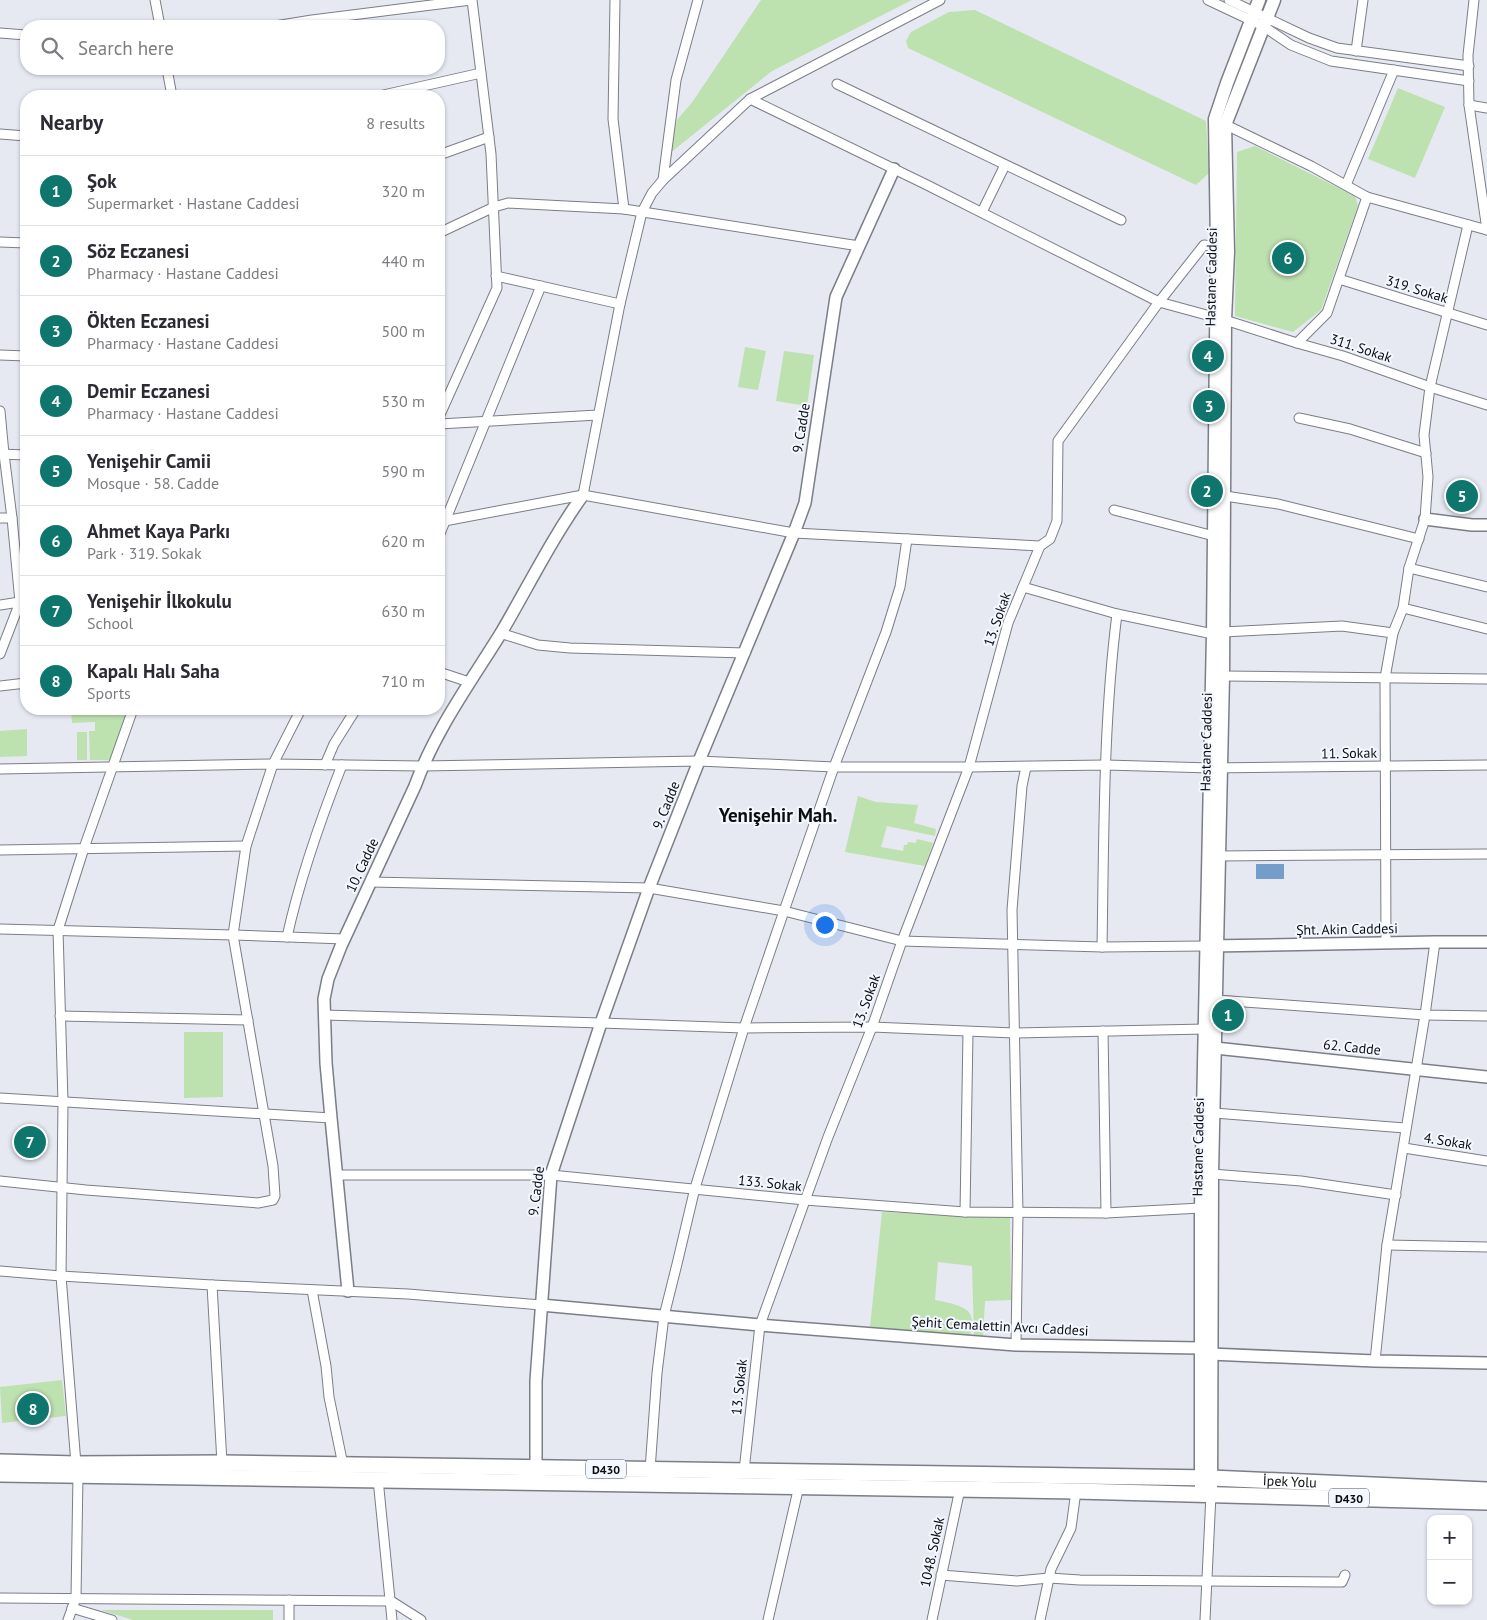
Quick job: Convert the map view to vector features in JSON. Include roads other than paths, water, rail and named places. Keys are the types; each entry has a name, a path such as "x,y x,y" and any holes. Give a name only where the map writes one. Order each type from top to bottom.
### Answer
{"highway":[{"name":"D430","path":"0,1462 77,1470 378,1479 1076,1491 1487,1502"},
{"name":"D430","path":"0,1474 222,1463 1206,1478"},
{"name":"İpek Yolu","path":"1206,1478 1487,1490"}],"main road":[{"name":"Hastane Caddesi","path":"1220,122 1274,0"},
{"name":"Hastane Caddesi","path":"1206,1494 1201,1208 1205,1029 1220,856 1215,768 1223,676 1218,633 1214,536 1222,249 1220,122 1254,11"},
{"name":"Hastane Caddesi","path":"1205,1351 1217,1000 1212,946 1218,633 1225,496 1220,319"}],"street":[{"path":"155,0 159,20"},
{"path":"312,20 472,0 489,137 497,288 445,404"},
{"path":"616,0 613,119 624,209"},
{"path":"664,180 676,80 698,0"},
{"path":"583,495 620,304 642,212 652,193 750,98 940,0"},
{"path":"1208,0 1254,11"},
{"path":"1229,0 1254,11 1291,45 1331,61 1469,81"},
{"path":"1356,51 1364,0"},
{"path":"1220,122 1310,166 1367,197 1487,230 1469,105 1468,54 1474,0"},
{"path":"1264,22 1337,48 1468,66"},
{"path":"0,33 20,35"},
{"path":"1346,185 1394,70"},
{"path":"406,90 481,73"},
{"path":"168,75 171,90"},
{"path":"837,84 1121,220"},
{"name":"311. Sokak","path":"750,98 982,212 1159,302 1343,356 1487,405"},
{"path":"1469,105 1487,108"},
{"path":"0,134 20,136"},
{"path":"445,153 489,137"},
{"path":"982,212 1005,165"},
{"name":"9. Cadde","path":"536,1468 536,1381 551,1175 649,888 699,761 794,533 804,503 836,297 894,169"},
{"path":"1297,343 1328,313 1367,197"},
{"path":"445,230 494,207 508,203 624,209 859,246"},
{"path":"1386,943 1385,678 1393,633 1403,608 1409,568 1425,518 1428,477 1424,435 1430,387 1468,225"},
{"path":"0,242 20,243"},
{"name":"13. Sokak","path":"744,1471 760,1325 828,1137 872,1027 902,941 969,767 1008,623 1040,546 1050,539 1057,521 1058,441 1159,302 1204,245 1222,249"},
{"path":"496,276 620,304"},
{"name":"319. Sokak","path":"1339,279 1487,325"},
{"path":"445,514 486,421 541,286"},
{"path":"0,355 20,356"},
{"path":"0,411 2,454 20,578"},
{"path":"445,424 598,415"},
{"path":"1299,418 1350,429 1426,453"},
{"path":"2,454 20,455"},
{"path":"445,520 583,495 794,533 1040,546"},
{"name":"10. Cadde","path":"348,1291 331,1118 324,1015 324,999 328,979 344,939 415,786 422,766 469,682 500,633 568,516 583,495"},
{"path":"1225,496 1278,504 1419,539"},
{"path":"1114,510 1214,536"},
{"path":"0,518 12,518"},
{"path":"1425,518 1472,525 1487,525"},
{"path":"650,1470 657,1373 664,1316 695,1188 744,1028 784,911 834,767 886,632 900,587 908,539"},
{"path":"1409,568 1487,587"},
{"path":"1023,587 1118,614 1218,633 1342,626 1393,633"},
{"path":"0,605 20,602"},
{"path":"0,654 20,608"},
{"path":"1403,608 1487,630"},
{"path":"1102,947 1106,765 1112,656 1118,614"},
{"path":"500,633 538,645 562,647 745,653"},
{"path":"445,674 469,682"},
{"path":"1223,676 1487,679"},
{"path":"0,686 20,684"},
{"path":"68,1620 76,1598 77,1470 61,1276 63,1102 58,930 84,848 131,715"},
{"path":"0,1182 258,1203 273,1200 275,1196 274,1174 233,935 246,846 273,764 298,715"},
{"path":"325,765 334,744 352,715"},
{"name":"11. Sokak","path":"0,769 273,764 422,766 699,761 834,767 1106,765 1215,768 1487,765"},
{"path":"288,937 310,853 342,765"},
{"path":"1016,1345 1018,1213 1012,910 1022,786 1026,767"},
{"path":"0,850 246,846"},
{"path":"1220,856 1487,854"},
{"path":"371,882 649,888 784,911 902,941 1102,947 1212,946"},
{"path":"0,929 344,939"},
{"path":"1375,1362 1387,1244 1425,1015 1434,942"},
{"name":"Şht. Akin Caddesi","path":"1212,946 1487,942"},
{"path":"1217,1000 1425,1015 1487,1016"},
{"path":"324,1015 744,1028 872,1027 1014,1033 1205,1029"},
{"path":"60,1016 248,1020"},
{"path":"1103,1031 1106,1212"},
{"path":"965,1212 968,1032"},
{"name":"62. Cadde","path":"1215,1048 1487,1077"},
{"path":"0,1098 331,1118"},
{"path":"1214,1113 1406,1128"},
{"name":"4. Sokak","path":"1404,1148 1487,1161"},
{"path":"1212,1174 1301,1180 1396,1195"},
{"name":"133. Sokak","path":"337,1176 551,1175 805,1200 965,1212 1106,1212 1201,1208"},
{"path":"1387,1244 1487,1247"},
{"path":"0,1271 212,1285 408,1294 541,1305"},
{"path":"212,1285 222,1463"},
{"path":"312,1290 326,1366 329,1397 343,1465"},
{"name":"Şehit Cemalettin Avcı Caddesi","path":"541,1305 760,1325 1016,1345 1205,1351 1375,1362 1487,1363"},
{"path":"378,1479 392,1620"},
{"path":"768,1620 799,1486"},
{"name":"1048. Sokak","path":"932,1620 960,1489"},
{"path":"1040,1620 1051,1569 1071,1528 1076,1491"},
{"path":"1205,1620 1206,1494"},
{"path":"941,1575 1017,1582 1049,1578 1206,1582 1342,1582 1344,1575"},
{"path":"0,1598 391,1601 421,1620"},
{"path":"288,1600 289,1620"},
{"path":"72,1608 112,1620"}],"water":[{"path":"1256,864 1284,864 1284,879 1256,879"}],"place":[{"name":"Ahmet Kaya Parkı","path":"1288,258"},
{"name":"Demir Eczanesi","path":"1208,356"},
{"name":"Ökten Eczanesi","path":"1209,406"},
{"name":"Söz Eczanesi","path":"1207,491"},
{"name":"Yenişehir Camii","path":"1462,496"},
{"name":"Şok","path":"1228,1015"},
{"name":"Yenişehir İlkokulu","path":"30,1142"},
{"name":"Kapalı Halı Saha","path":"33,1409"}],"district":[{"name":"Yenişehir Mah.","path":"778,815"}]}
